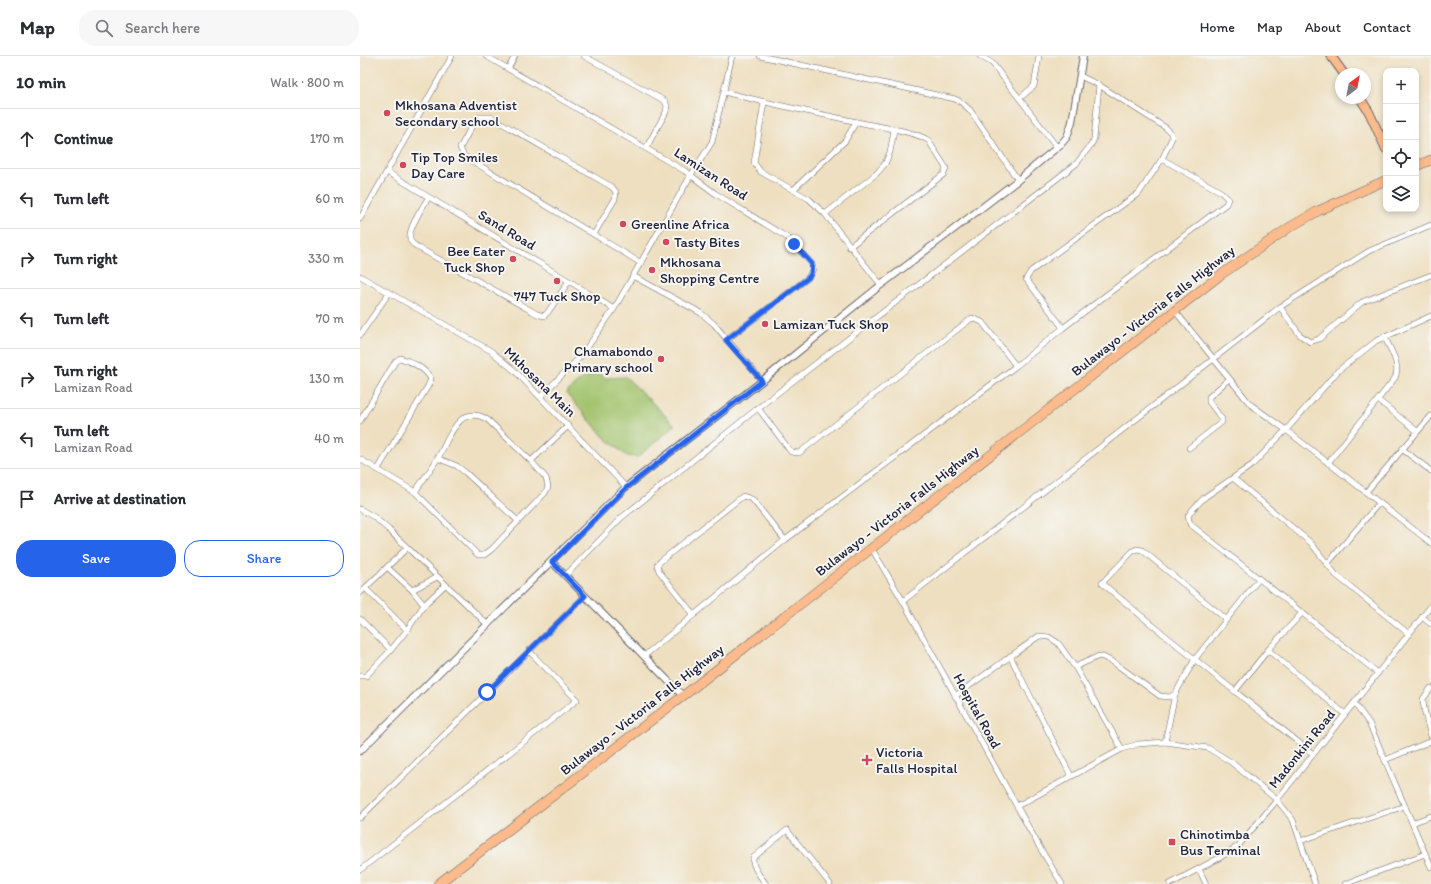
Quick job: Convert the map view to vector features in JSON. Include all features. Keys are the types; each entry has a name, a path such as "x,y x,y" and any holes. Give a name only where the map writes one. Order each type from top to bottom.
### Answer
{"highway":[{"path":"1419,165 1431,160"},
{"name":"Bulawayo - Victoria Falls Highway","path":"438,884 683,696 1251,253 1318,210 1383,181"}],"main road":[{"path":"1331,56 1340,68"},
{"path":"1364,104 1383,142"}],"street":[{"path":"360,220 362,211 387,172 452,56"},
{"name":"Lamizan Road","path":"486,56 691,175 716,194 788,238 812,264 811,274 808,278 726,340"},
{"path":"508,69 515,56"},
{"path":"584,56 665,101 667,106 666,112 646,148"},
{"path":"540,397 582,355 614,309 691,175 712,142 732,56"},
{"path":"760,56 955,99 970,110 1018,180"},
{"path":"980,56 992,63 1057,147"},
{"path":"1020,98 1034,86 1039,56"},
{"path":"360,751 626,488 881,285 1018,180 1057,147 1070,130 1083,56"},
{"path":"1064,328 1026,279 1031,271 1139,193 1162,158 1172,138 1171,133 1166,128 1099,85 1080,76"},
{"path":"565,576 621,518 758,408 1076,164 1094,139 1099,85"},
{"path":"724,92 894,130 923,137 928,140 946,168 946,171 849,247"},
{"path":"764,102 754,162 761,172 809,199 825,214 849,247 881,285"},
{"path":"594,234 615,199 616,192 612,187 491,117 478,117 460,148 464,156 641,263"},
{"path":"793,190 845,141 856,122"},
{"path":"825,214 876,174 885,164 890,152 894,130"},
{"path":"644,656 785,540 1016,366 1226,204 1228,198 1221,192 1162,158"},
{"name":"Sand Road","path":"387,172 428,198 569,280 614,309"},
{"path":"428,198 411,230 410,238 412,244 537,314 544,316 569,280"},
{"path":"903,602 1280,307 1369,251 1431,225"},
{"path":"1280,307 1300,335 1310,342 1319,339 1362,302 1431,275"},
{"name":"Mkhosana Main","path":"360,276 491,352 516,372 626,488"},
{"path":"633,276 701,313 714,324 762,381"},
{"path":"360,333 389,293"},
{"path":"1175,311 1250,404 1286,430 1431,543"},
{"path":"1378,673 1190,524 1188,516 1193,508 1205,496 1252,465 1286,430 1338,371 1384,336 1431,316"},
{"path":"758,408 791,452 799,453 972,318 982,322 1016,366"},
{"path":"1328,463 1396,378 1398,371 1396,362 1384,336"},
{"path":"360,422 395,362 400,358 407,360 428,374 431,380 428,386 378,468"},
{"path":"1189,448 1222,422 1222,419 1209,402 1209,397 1229,379"},
{"path":"1378,400 1417,431"},
{"path":"360,459 378,468 415,492 478,555 484,555 492,549 545,493 548,487 546,478 531,461 488,420 481,415 473,414 463,418 457,423 415,492"},
{"path":"1366,492 1402,448 1431,416"},
{"path":"531,461 568,426"},
{"path":"1402,448 1431,471"},
{"path":"437,458 457,466 518,521"},
{"path":"1233,478 1311,543 1336,575 1409,634"},
{"path":"694,615 659,571 657,566 662,560 743,496 752,499 785,540"},
{"path":"1328,563 1379,503"},
{"path":"360,509 374,517 488,625"},
{"path":"360,593 407,548"},
{"name":"Hospital Road","path":"872,549 1062,884"},
{"path":"1226,619 1142,550 1137,549 1129,554 1102,583 1141,617 1313,754"},
{"path":"552,562 683,696"},
{"path":"387,566 412,590 424,605"},
{"path":"412,590 437,577"},
{"path":"1165,742 1175,694 1194,659 1259,579"},
{"path":"360,676 366,676 391,650 424,605 445,585"},
{"path":"365,588 406,630"},
{"path":"360,818 585,596"},
{"name":"Madonkini Road","path":"1170,884 1221,857 1238,846 1277,800 1431,606"},
{"path":"1235,691 1268,650 1302,613"},
{"path":"1422,617 1431,624"},
{"path":"360,619 391,650"},
{"path":"955,696 1039,636 1044,636 1058,643 1075,667 1122,749"},
{"path":"1268,650 1345,714"},
{"path":"360,870 577,700 529,651"},
{"path":"1010,656 1071,776"},
{"path":"1075,667 1099,656 1103,657 1113,662 1160,696 1170,697 1175,694"},
{"path":"1431,688 1423,699 1423,706 1431,736"},
{"path":"1354,703 1369,722 1431,867"},
{"path":"1385,760 1431,740"},
{"path":"1017,806 1122,749 1138,744 1165,742 1208,748 1231,762 1277,800 1293,820 1315,884"},
{"path":"1300,841 1405,806"},
{"path":"1412,822 1431,816"},
{"path":"766,884 756,870 753,863 753,858 787,830 830,884"},
{"path":"1345,884 1425,854"},
{"path":"1199,869 1206,884"}],"green space":[{"path":"593,368 605,378 626,377 675,425 638,457 627,456 604,437 566,393"}],"place":[{"name":"Mkhosana Adventist Secondary school","path":"387,113"},
{"name":"Tip Top Smiles Day Care","path":"403,165"},
{"name":"Greenline Africa","path":"623,224"},
{"name":"Tasty Bites","path":"666,242"},
{"name":"Bee Eater Tuck Shop","path":"513,259"},
{"name":"Mkhosana Shopping Centre","path":"652,270"},
{"name":"747 Tuck Shop","path":"557,281"},
{"name":"Lamizan Tuck Shop","path":"765,324"},
{"name":"Chamabondo Primary school","path":"661,359"},
{"name":"Victoria Falls Hospital","path":"867,760"},
{"name":"Chinotimba Bus Terminal","path":"1172,842"}],"route":[{"path":"487,692 585,596 552,562 626,488 762,381 726,340 808,278 811,274 812,264 794,244"}]}
